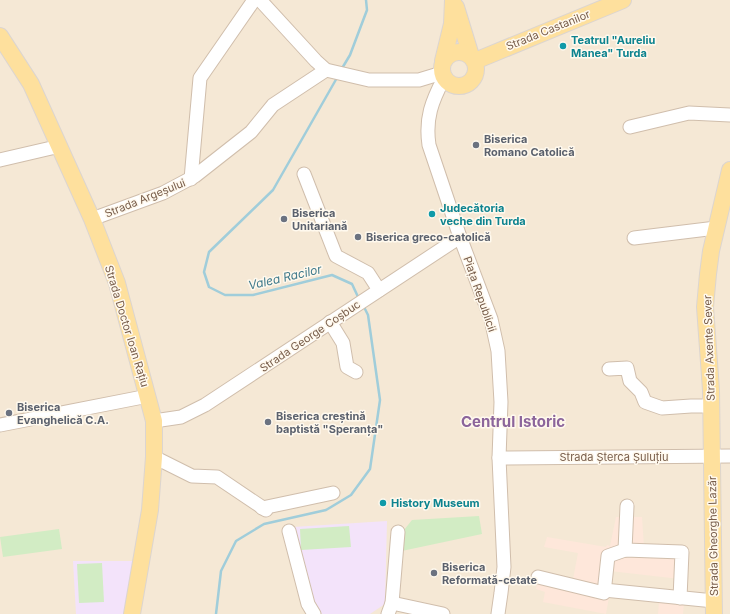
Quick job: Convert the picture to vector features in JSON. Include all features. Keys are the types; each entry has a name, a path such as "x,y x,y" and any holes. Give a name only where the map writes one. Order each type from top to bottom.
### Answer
{"main road":[{"path":"453,0 476,68 472,80 461,86 454,86 448,83 443,71 452,24 453,0"},
{"name":"Strada Castanilor","path":"473,59 623,0"},
{"name":"Strada Doctor Ioan Rațiu","path":"0,36 31,84 92,219 117,283 154,421 154,456 150,510 132,614"},
{"name":"Piața Republicii","path":"443,71 450,53 462,51 473,59"},
{"name":"Strada Axente Sever","path":"712,457 711,406 705,307 708,274 716,228 730,170"},
{"name":"Strada Gheorghe Lazăr","path":"712,457 714,608"}],"street":[{"path":"191,179 200,78 202,73 254,0"},
{"path":"260,0 316,61 328,71 369,80 419,80 443,71"},
{"name":"Strada Argeșului","path":"92,219 163,193 191,179 251,132 273,105 328,71"},
{"name":"Piața Republicii","path":"443,71 430,111 428,134 432,157 491,319 498,352 501,402 499,458 504,567 498,614"},
{"path":"630,127 689,113 730,115"},
{"path":"0,160 60,146"},
{"path":"193,155 205,163 211,163"},
{"path":"304,174 336,256 368,273 376,291"},
{"path":"634,238 716,228"},
{"name":"Strada George Coșbuc","path":"154,421 181,417 205,405 460,237"},
{"path":"330,322 343,342 347,366 356,372"},
{"path":"610,369 627,368 630,381 641,392 645,402 662,408 711,406"},
{"path":"0,425 148,396"},
{"path":"154,456 192,476 217,477 264,509 333,493"},
{"name":"Strada Șterca Șuluțiu","path":"499,458 730,456"},
{"path":"625,550 627,506"},
{"path":"289,531 308,604 314,614"},
{"path":"398,532 390,608 443,614"},
{"path":"604,590 608,556 625,550 682,552 680,598"},
{"path":"538,577 604,593 604,590 680,598 714,608"}],"shaded area":[{"path":"0,0 730,0 730,614 0,614"},
{"path":"616,517 642,517 644,547 687,546 685,579 610,571 608,585 685,593 683,614 658,614 659,602 609,597 606,614 543,602 545,592 536,589 539,574 573,579 578,553 544,547 547,537 606,547 607,545 610,546"},
{"path":"387,521 385,604 370,614 322,614 309,593 293,527"},
{"path":"73,561 135,561 127,614 76,614"}],"green space":[{"path":"479,516 482,534 397,552 398,532 404,530 412,520"},
{"path":"349,526 351,547 301,550 300,529"},
{"path":"59,529 62,549 3,557 0,537"},
{"path":"102,563 104,602 79,603 77,564"}],"waterway":[{"name":"Valea Racilor","path":"341,70 350,55 367,10 366,0"},
{"name":"Valea Racilor","path":"338,76 273,190 209,252 204,272 209,287 225,295 253,295 332,275 352,284 359,299"},
{"name":"Valea Racilor","path":"216,614 221,571 236,541 264,524 326,510 351,495 370,469 380,400 368,315 363,305"}],"place":[{"name":"Teatrul \"Aureliu Manea\" Turda","path":"563,46"},
{"name":"Biserica Romano Catolică","path":"476,145"},
{"name":"Judecătoria veche din Turda","path":"432,214"},
{"name":"Biserica Unitariană","path":"284,219"},
{"name":"Biserica greco-catolică","path":"358,237"},
{"name":"Biserica Evanghelică C.A.","path":"9,413"},
{"name":"Biserica creștină baptistă \"Speranța\"","path":"268,422"},
{"name":"History Museum","path":"383,503"},
{"name":"Biserica Reformată-cetate","path":"434,573"}],"district":[{"name":"Centrul Istoric","path":"513,421"}]}
